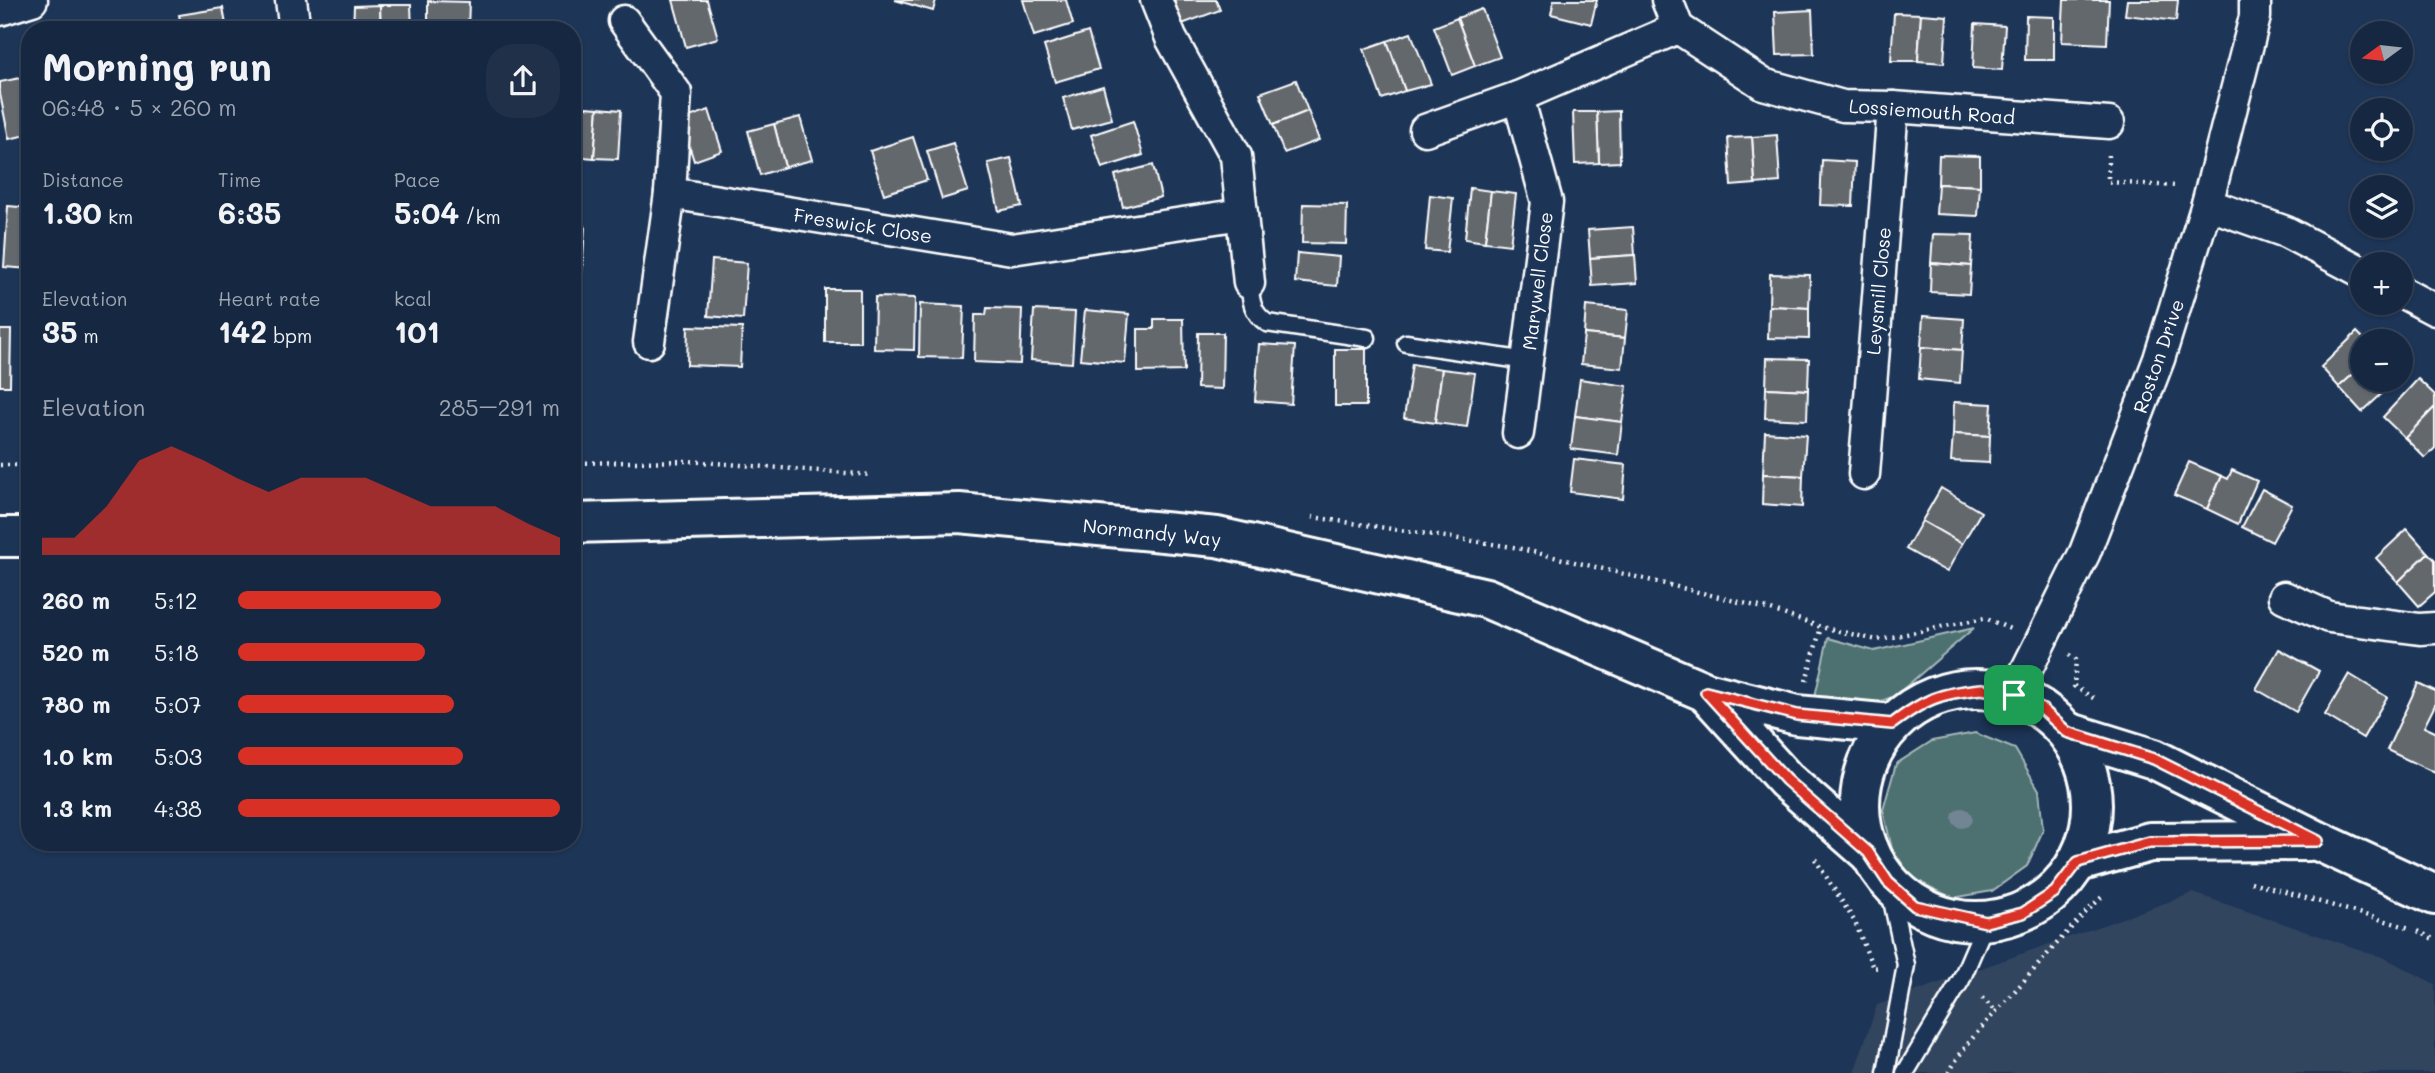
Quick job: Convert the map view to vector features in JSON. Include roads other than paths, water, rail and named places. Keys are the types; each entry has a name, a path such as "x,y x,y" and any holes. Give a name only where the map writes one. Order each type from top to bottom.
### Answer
{"main road":[{"name":"Normandy Way","path":"581,523 959,513 1217,537 1486,598 1706,692 1797,715 1892,724"},
{"path":"0,537 21,537"},
{"path":"1982,689 2014,695 2043,710 2067,732 2084,762 2092,796 2090,830 2078,862 2055,892 2023,913 1986,922 1915,906 1878,867 1860,819 1861,785 1872,752 1892,724 1918,704 1949,692 1982,689"},
{"name":"Normandy Way","path":"1706,692 1786,780 1878,867"},
{"path":"2067,732 2154,759 2318,841 2435,895"},
{"path":"2078,862 2150,842 2318,841"}],"street":[{"path":"0,10 32,0"},
{"path":"291,0 294,21"},
{"path":"1156,0 1171,38 1236,156 1249,283"},
{"path":"1425,130 1518,97 1678,28 1667,0"},
{"name":"Roston Drive","path":"2014,695 2085,552 2159,359 2209,196 2255,16 2255,0"},
{"path":"624,21 676,93 670,193 649,342"},
{"name":"Lossiemouth Road","path":"1678,28 1763,84 1843,106 1893,107 2109,123"},
{"name":"Marywell Close","path":"1518,97 1547,202 1518,432"},
{"name":"Leysmill Close","path":"1864,474 1893,107"},
{"name":"Freswick Close","path":"670,193 1012,249 1242,214"},
{"path":"2209,196 2350,266"},
{"path":"2413,298 2435,310"},
{"path":"2284,597 2329,617 2420,629 2435,628"}],"lane":[{"path":"1249,283 1251,302 1257,316 1267,323 1367,338"},
{"path":"1406,343 1527,361"},
{"path":"1878,867 1906,965 1886,1073"},
{"path":"1905,1073 1961,980 1986,922"}]}
